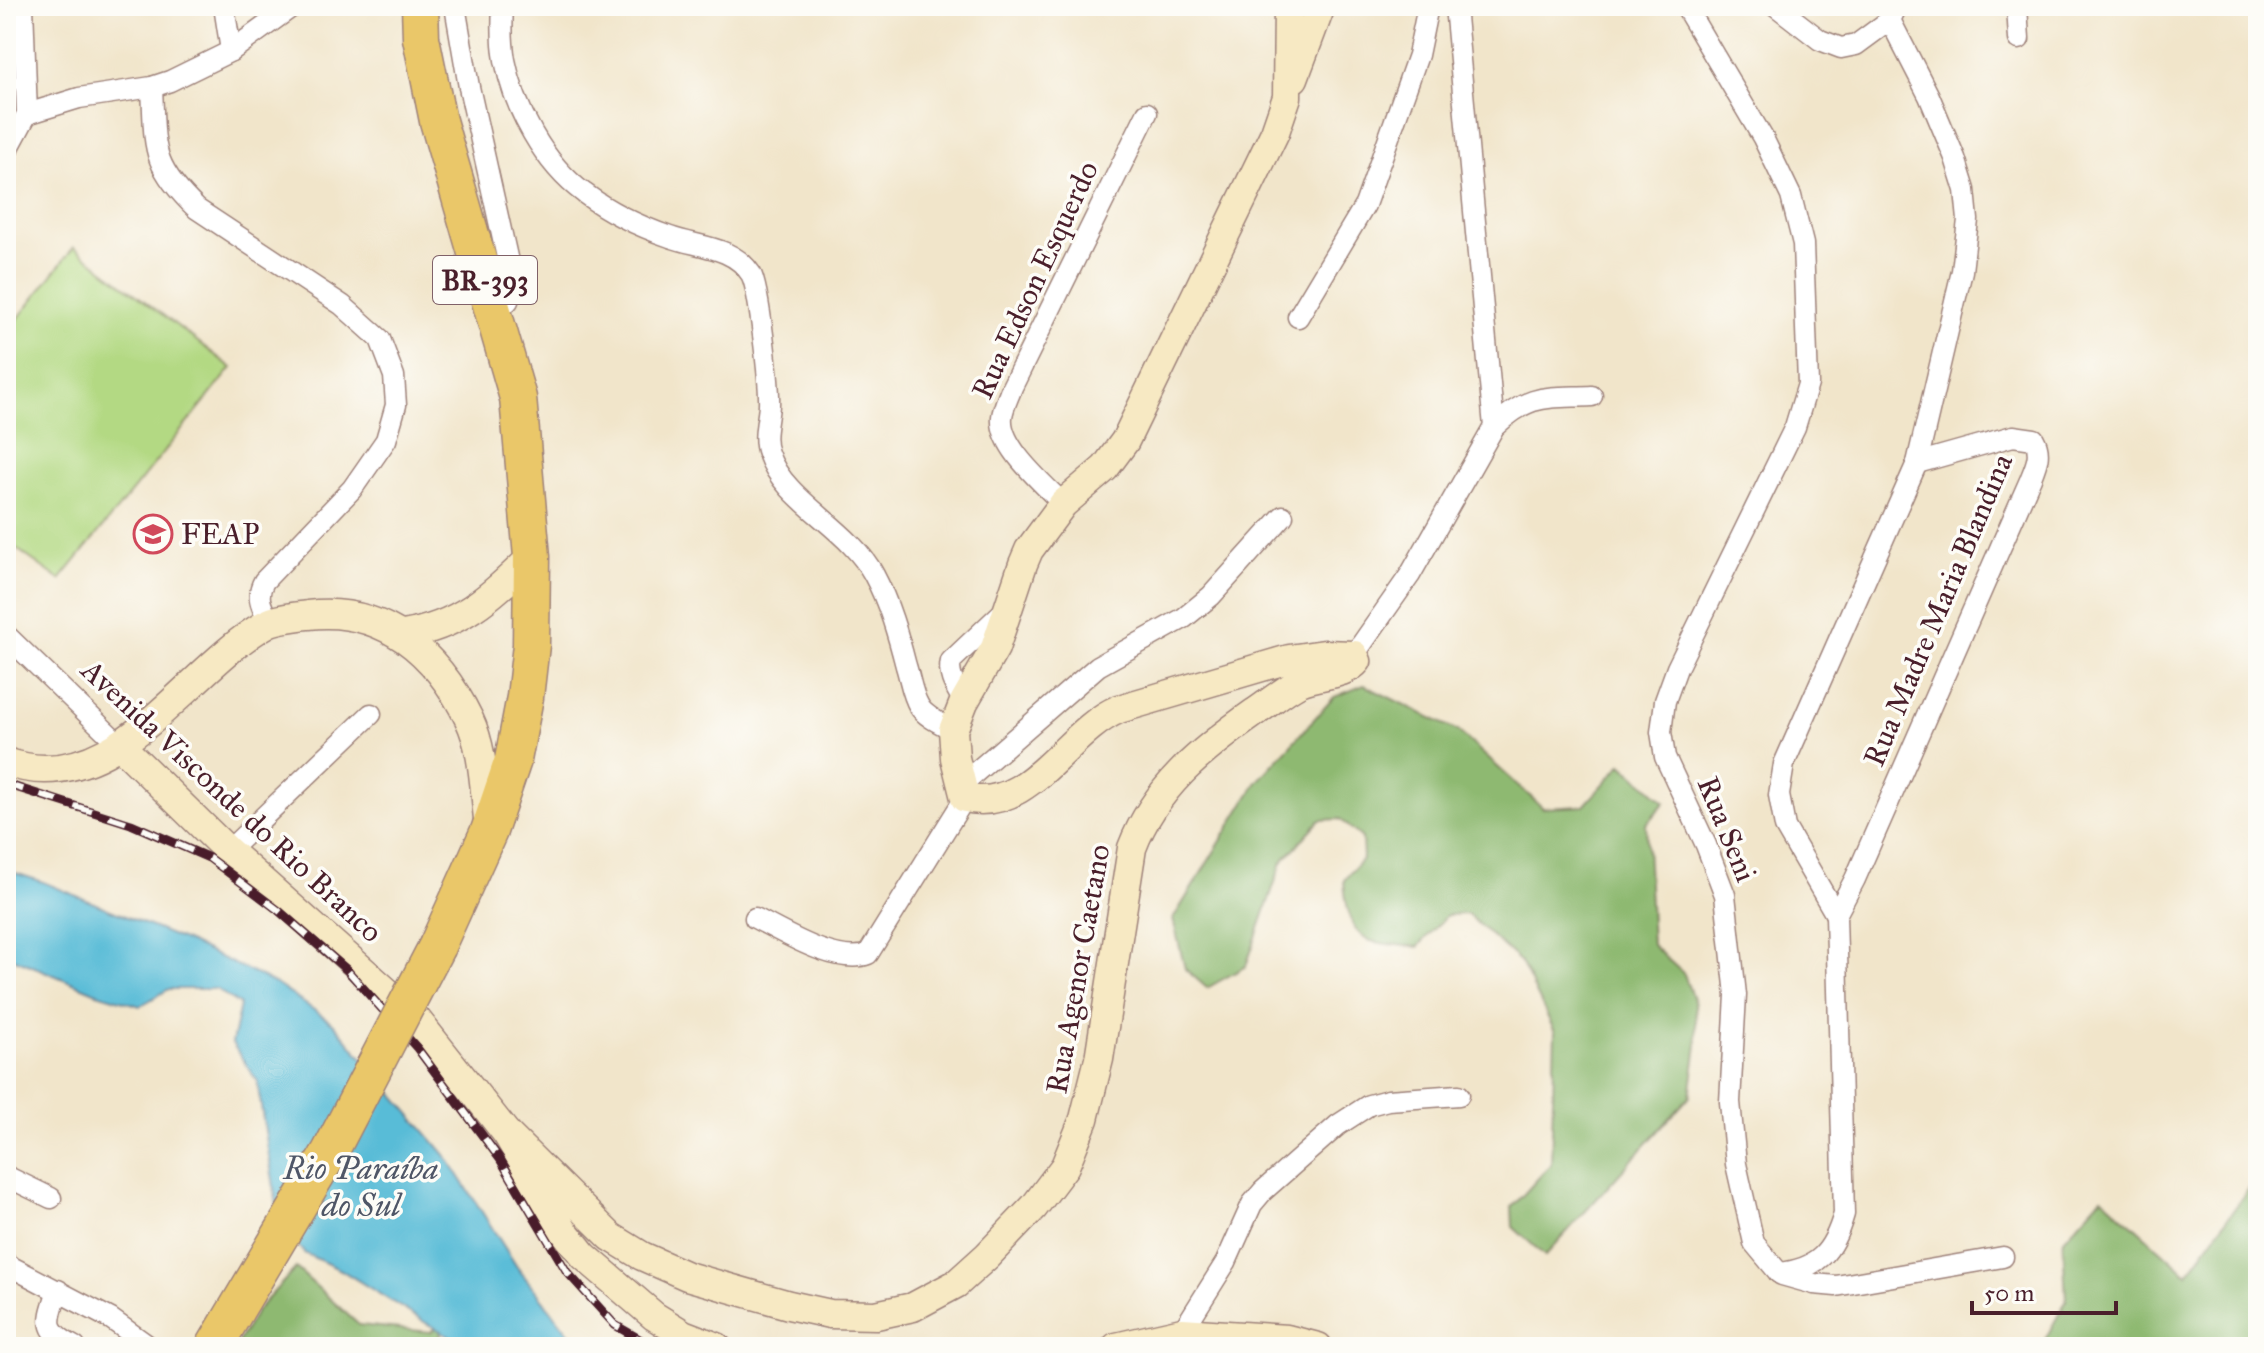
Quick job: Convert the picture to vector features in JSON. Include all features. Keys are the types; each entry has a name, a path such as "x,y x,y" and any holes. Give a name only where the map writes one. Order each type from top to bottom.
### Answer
{"highway":[{"name":"BR-393","path":"214,1347 330,1152 437,946 489,831 513,760 525,697 531,645 532,557 518,398 438,121 421,38 420,6"}],"street":[{"path":"6,153 27,114 23,6"},
{"path":"224,6 231,51"},
{"path":"27,114 79,98 152,87 231,51 293,6"},
{"path":"455,6 469,87 513,284 508,301 494,313"},
{"path":"503,6 505,60 515,91 532,131 562,174 584,194 623,216 672,238 708,245 739,262 751,274 765,356 769,403 766,449 772,463 793,490 859,552 875,575 919,707 953,730"},
{"path":"1287,97 1288,6"},
{"path":"1321,6 1261,166 1125,441 1105,468 1063,504 1029,550 988,663 964,702 953,730 955,758 963,792 981,802 996,799 1024,786 1093,725 1119,709 1298,657 1354,655"},
{"path":"1298,317 1365,205 1418,55 1428,6"},
{"path":"1455,6 1494,427"},
{"name":"Rua Seni","path":"1685,6 1763,138 1791,196 1803,244 1808,384 1795,427 1775,471 1677,668 1665,701 1661,732 1665,757 1706,845 1725,895 1736,995 1730,1102 1736,1164 1754,1243 1779,1273"},
{"path":"1776,6 1820,40 1841,48 1856,45 1893,13"},
{"path":"2017,6 2019,39"},
{"name":"Rua Madre Maria Blandina","path":"1779,1273 1799,1271 1818,1262 1831,1245 1844,1214 1836,915 1785,827 1779,795 1784,764 1917,463 1962,271 1968,220 1965,190 1955,158 1893,13"},
{"path":"152,87 155,147 162,169 177,190 197,209 342,305 380,339 394,376 396,405 386,440 352,489 264,581 259,590 258,598 269,622"},
{"name":"Rua Edson Esquerdo","path":"1063,504 1015,452 1005,437 1001,418 1012,387 1147,113"},
{"name":"Rua Agenor Caetano","path":"507,1134 611,1237 642,1256 687,1276 830,1314 876,1315 913,1307 956,1284 1034,1207 1065,1166 1075,1143 1099,1059 1132,848 1142,824 1174,779 1211,744 1294,685 1310,677 1354,666 1357,659 1354,655 1410,575 1494,427 1514,408 1528,401 1592,396"},
{"name":"Rua Madre Maria Blandina","path":"1836,915 1855,879 2030,480 2039,448 2034,439 2013,436 1917,463"},
{"path":"755,918 814,946 848,957 868,954 963,792 1098,666 1184,618 1211,596 1283,516"},
{"path":"403,635 428,631 469,611 495,592 532,557"},
{"path":"6,762 45,770 70,768 120,745 269,622 343,614 369,619 403,635 446,682 470,720 478,743 489,831"},
{"name":"Avenida Visconde do Rio Branco","path":"6,635 228,851 413,1015 507,1134"},
{"path":"228,851 371,714"},
{"path":"1182,1332 1226,1262 1252,1204 1338,1125 1369,1105 1388,1100 1459,1095"},
{"path":"507,1134 563,1230 584,1256 654,1316 683,1334 717,1347"},
{"path":"6,1176 51,1198"},
{"path":"1779,1273 1814,1284 1836,1286 2003,1257"},
{"path":"6,1264 111,1319 150,1347"},
{"path":"58,1290 49,1320 50,1327 58,1338 75,1347"},
{"path":"1116,1347 1182,1332 1287,1339 1318,1347"}],"green space":[{"path":"74,247 232,368 60,580 6,541 6,334"},
{"path":"1364,685 1458,731 1543,808 1584,806 1622,764 1665,802 1646,824 1652,945 1684,974 1695,1004 1697,1045 1690,1096 1545,1256 1513,1227 1512,1207 1551,1164 1555,1032 1521,962 1467,914 1447,915 1418,947 1366,939 1351,921 1344,880 1363,858 1362,838 1340,819 1320,820 1282,862 1246,966 1207,988 1185,969 1173,919 1257,782 1334,697"},
{"path":"2258,1176 2258,1347 2041,1347 2066,1301 2063,1240 2102,1197 2187,1274"},
{"path":"296,1268 359,1325 431,1332 440,1321 441,1341 448,1347 235,1347 257,1310"}],"water":[{"name":"Rio Paraíba do Sul","path":"6,870 43,882 188,942 276,984 333,1023 447,1157 517,1267 580,1347 470,1347 341,1270 304,1253 280,1224 257,1081 232,1043 240,1005 216,989 169,989 140,1006 97,993 6,955"}],"railway":[{"path":"6,784 131,824 209,858 278,910 347,970 417,1048 500,1159 567,1272 615,1325 653,1347"},
{"path":"1170,1347 1192,1342 1236,1347"}],"place":[{"name":"FEAP","path":"153,534"}]}
